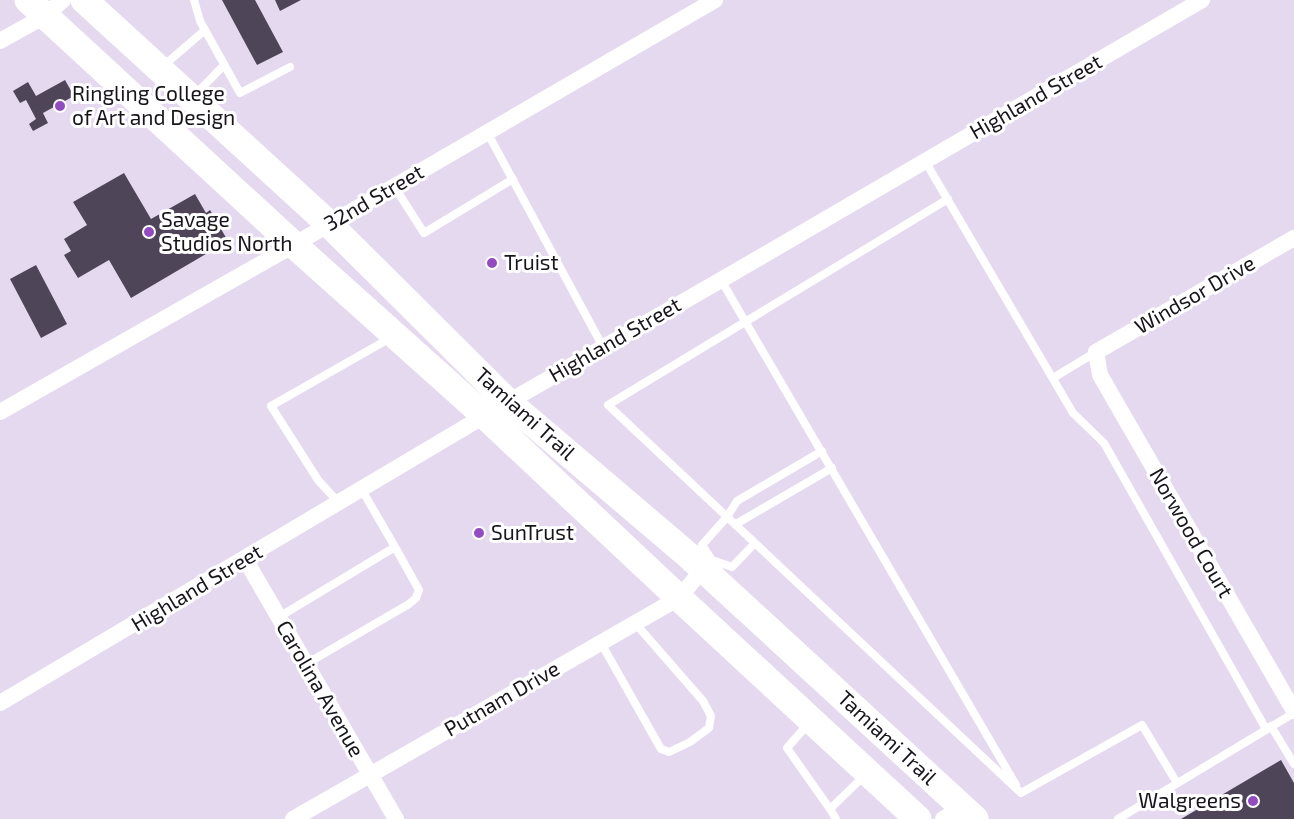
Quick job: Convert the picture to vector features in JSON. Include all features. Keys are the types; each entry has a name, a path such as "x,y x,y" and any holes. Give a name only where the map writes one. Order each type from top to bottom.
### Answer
{"main road":[{"name":"Tamiami Trail","path":"84,0 329,224 508,402 708,565 960,815"},
{"name":"Tamiami Trail","path":"46,5 294,244 485,416 918,819"}],"street":[{"name":"32nd Street","path":"0,412 715,0"},
{"name":"Highland Street","path":"0,703 508,402 1202,0"},
{"path":"0,41 46,5"},
{"name":"Windsor Drive","path":"1096,352 1294,238"},
{"name":"Norwood Court","path":"1096,352 1100,375 1294,712"},
{"name":"Carolina Avenue","path":"245,559 396,819"},
{"name":"Putnam Drive","path":"293,819 679,598 708,565"}],"lane":[{"path":"194,0 205,30 240,93 290,67"},
{"path":"160,69 205,30"},
{"path":"192,98 224,64"},
{"path":"487,132 603,347"},
{"path":"925,161 1073,413 1104,443 1269,728 1294,764"},
{"path":"394,186 424,233 513,179"},
{"path":"948,199 608,405 1021,793"},
{"path":"721,280 1021,793"},
{"path":"339,503 318,480 271,406 395,335"},
{"path":"1053,378 1096,352"},
{"path":"755,543 732,567 708,565 702,545 727,517 737,501 822,451"},
{"path":"736,524 832,468"},
{"path":"306,664 409,604 419,590 362,490"},
{"path":"279,617 395,547"},
{"path":"601,643 661,749 669,752 690,742 709,729 711,716 703,701 635,623"},
{"path":"1118,819 1294,712"},
{"path":"811,720 788,748 836,819"},
{"path":"1021,793 1142,725 1177,783"},
{"path":"830,809 868,773"}],"building":[{"path":"222,0 255,0 283,52 257,65"},
{"path":"275,0 301,0 280,11"},
{"path":"65,80 74,96 43,113 48,123 33,131 29,124 36,119 26,100 20,103 13,91 28,82 36,96"},
{"name":"Savage Studios North","path":"124,173 151,219 195,194 206,213 210,210 228,241 131,298 109,260 78,278 64,255 71,251 64,239 87,225 73,202"},
{"path":"36,265 67,324 41,338 10,279"},
{"name":"Walgreens","path":"1281,760 1294,783 1294,819 1181,819"}],"place":[{"name":"Ringling College of Art and Design","path":"60,106"},
{"name":"Savage Studios North","path":"149,232"},
{"name":"Truist","path":"492,263"},
{"name":"SunTrust","path":"479,533"},
{"name":"Walgreens","path":"1253,801"}]}
